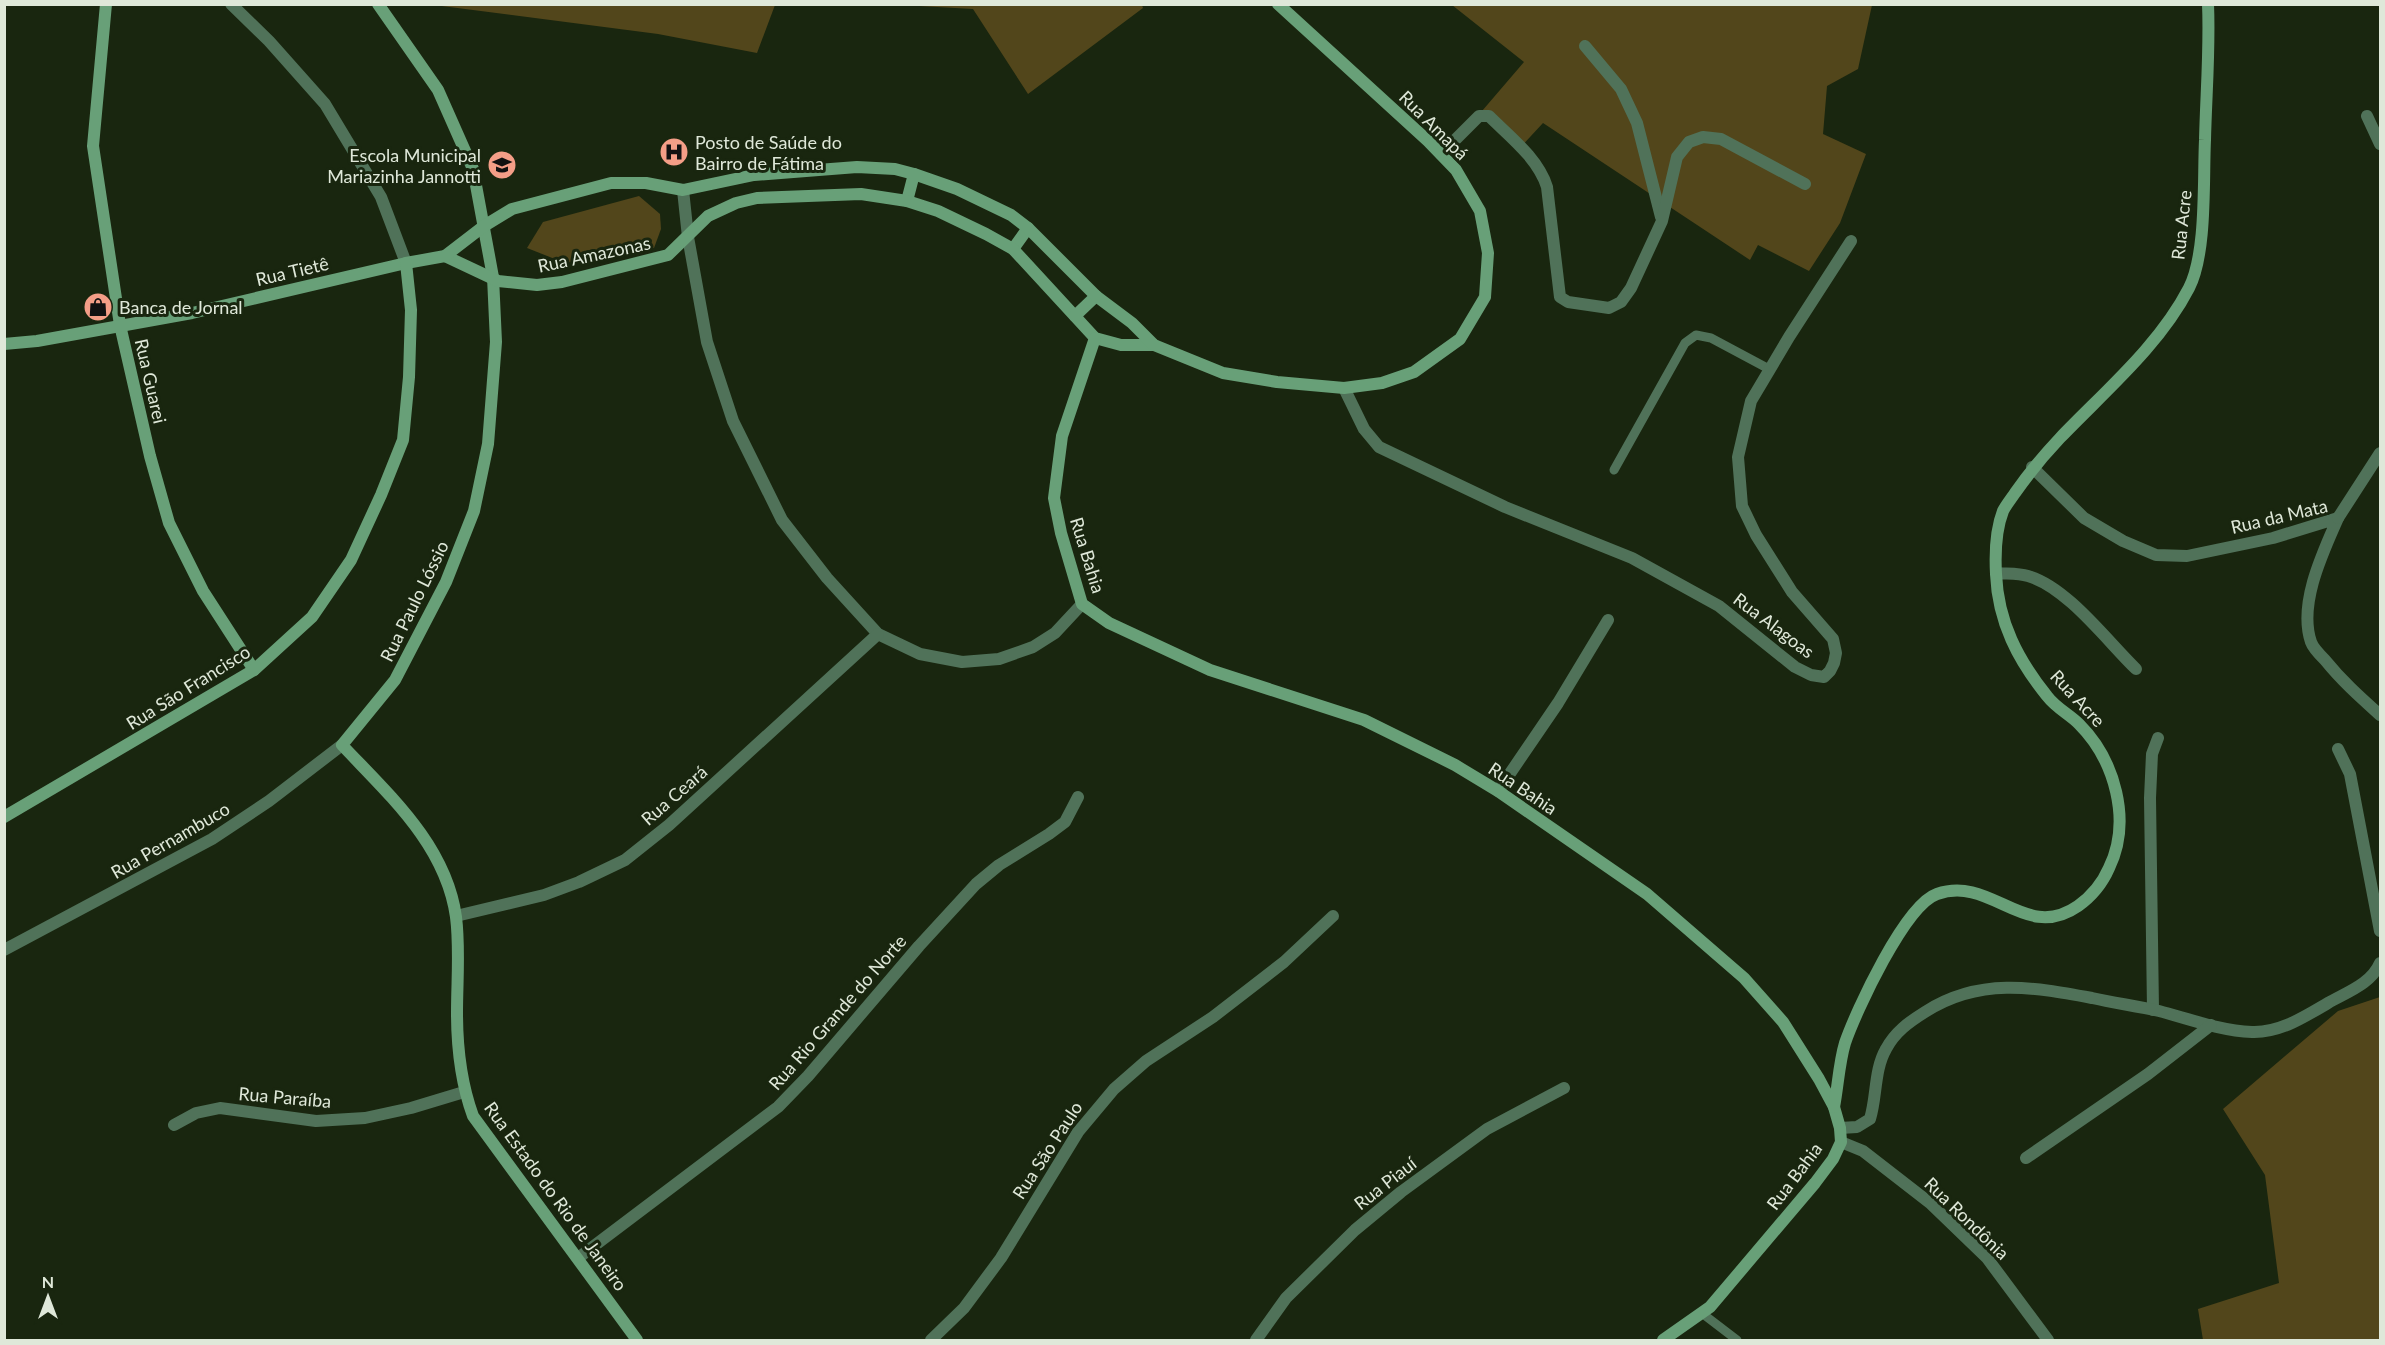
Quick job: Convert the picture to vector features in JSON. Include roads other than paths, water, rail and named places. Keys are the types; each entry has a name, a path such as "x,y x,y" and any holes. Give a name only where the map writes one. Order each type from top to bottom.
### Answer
{"street":[{"name":"Rua Guarei","path":"106,4 93,146 120,325 150,456 170,523 203,591 254,669"},
{"name":"Rua São Francisco","path":"4,817 254,669 312,617 351,560 403,440 409,377 411,310 406,263 381,197 325,104 269,40 231,4"},
{"name":"Rua Paulo Lóssio","path":"342,745 395,680 446,582 474,511 488,444 496,342 493,277 473,169 438,90 378,4"},
{"name":"Rua Amapá","path":"1095,338 1121,345 1154,345 1223,373 1277,382 1344,388 1382,383 1414,372 1460,339 1485,297 1488,253 1480,210 1456,170 1278,4"},
{"name":"Rua Acre","path":"1834,1107 1845,1045 1859,1009 1890,948 1916,909 1934,895 1955,891 1981,893 2017,911 2038,917 2051,917 2072,909 2093,895 2109,869 2119,843 2120,815 2112,777 2101,751 2079,724 2049,700 2016,652 2000,613 1996,573 1997,545 2003,511 2032,467 2148,348 2172,318 2192,283 2202,236 2208,4"},
{"path":"1585,46 1622,89 1637,123 1662,221"},
{"path":"1441,154 1479,116 1489,116 1527,154 1544,177 1547,187 1557,289 1560,297 1568,302 1609,308 1622,302 1631,288 1662,221 1677,157 1689,142 1703,137 1721,139 1805,184"},
{"path":"2367,116 2380,144"},
{"path":"484,226 512,209 611,183 646,183 683,190 754,175 857,167 895,170 957,189 1011,215 1028,228 1096,296 1075,316 1095,338"},
{"path":"907,201 914,174"},
{"path":"754,175 757,198"},
{"path":"683,190 688,237 707,342 733,421 782,520 827,578 878,634 920,654 962,662 999,659 1033,647 1055,633 1082,604"},
{"name":"Rua Amazonas","path":"493,277 498,281 517,285 562,282 668,255 708,216 718,210 757,198 861,194 907,201 939,210 1013,249 1075,316"},
{"name":"Rua Tietê","path":"4,344 37,341 192,313 445,256 484,226"},
{"path":"1013,249 1028,228"},
{"name":"Rua Alagoas","path":"1344,388 1364,429 1379,447 1504,507 1632,558 1719,606 1795,667 1811,675 1824,676 1834,663 1836,653 1833,639 1792,592 1756,535 1742,506 1738,457 1751,401 1851,241"},
{"path":"445,256 493,277"},
{"name":"Rua Amapá","path":"1096,296 1132,322 1154,345"},
{"name":"Rua Bahia","path":"1095,338 1062,436 1054,498 1061,533 1082,604 1109,623 1210,670 1364,720 1455,765 1498,791 1647,894 1744,978 1802,1049 1834,1107 1840,1128 1841,1143 1833,1159 1815,1183 1703,1314 1663,1341"},
{"path":"2338,518 2380,453"},
{"name":"Rua da Mata","path":"2032,467 2084,518 2123,541 2156,555 2187,556 2273,538 2338,518"},
{"name":"Rua da Mata","path":"2338,518 2324,549 2311,590 2307,619 2312,644 2345,684 2380,715"},
{"path":"1996,573 2030,576 2050,587 2081,611 2111,646 2136,669"},
{"path":"1498,791 1557,703 1608,620"},
{"name":"Rua Ceará","path":"456,916 544,895 579,882 625,860 669,825 878,634"},
{"path":"2153,1010 2150,798 2152,754 2158,738"},
{"name":"Rua Estado do Rio de Janeiro","path":"342,745 416,823 438,863 456,916 457,1014 464,1092 473,1116 638,1341"},
{"name":"Rua Pernambuco","path":"4,950 222,833 342,745"},
{"path":"2338,749 2350,774 2380,931"},
{"name":"Rua Rio Grande do Norte","path":"578,1258 778,1107 808,1076 919,946 976,884 999,865 1065,822 1078,797"},
{"name":"Rua São Paulo","path":"931,1341 964,1308 1001,1258 1078,1132 1114,1089 1146,1061 1213,1017 1284,962 1333,916"},
{"path":"1840,1128 1857,1127 1870,1119 1875,1102 1877,1075 1884,1052 1895,1034 1936,1004 1960,994 1989,988 2028,988 2153,1010 2211,1025 2253,1032 2273,1029 2298,1021 2369,980 2380,963"},
{"path":"2026,1158 2148,1074 2211,1025"},
{"name":"Rua Piauí","path":"1256,1341 1286,1298 1355,1230 1401,1191 1487,1130 1564,1088"},
{"name":"Rua Paraíba","path":"174,1125 196,1113 220,1108 316,1120 365,1118 411,1108 464,1092"},
{"name":"Rua Rondônia","path":"1841,1143 1863,1151 1888,1170 1930,1203 1988,1258 2048,1341"}],"lane":[{"path":"1614,470 1685,343 1696,335 1711,338 1769,369"},
{"path":"1703,1314 1737,1341"}],"place":[{"name":"Posto de Saúde do Bairro de Fátima","path":"674,152"},
{"name":"Escola Municipal Mariazinha Jannotti","path":"502,165"},
{"name":"Banca de Jornal","path":"98,307"}]}
